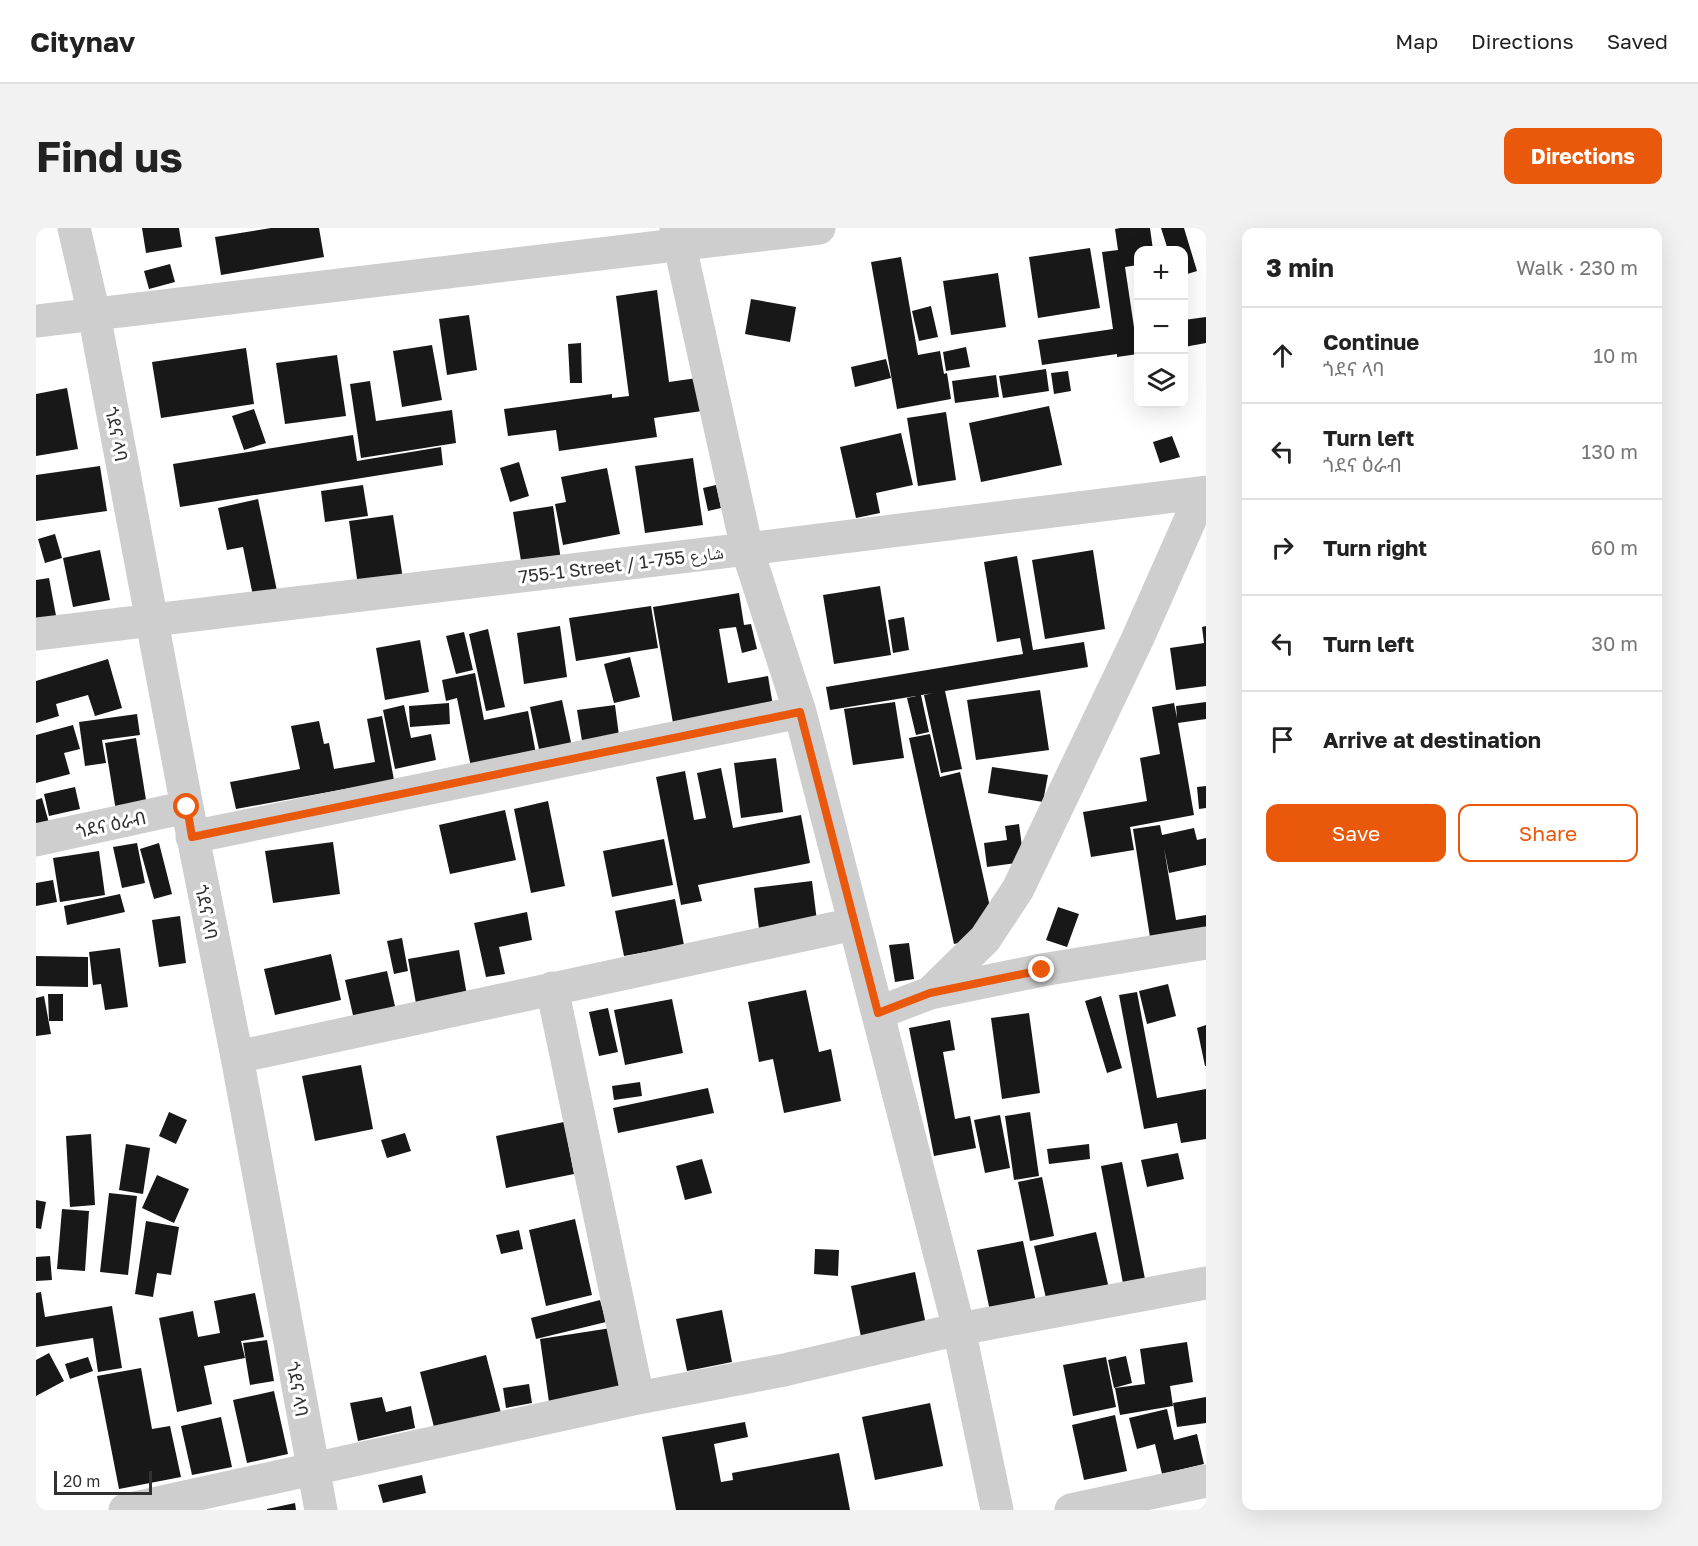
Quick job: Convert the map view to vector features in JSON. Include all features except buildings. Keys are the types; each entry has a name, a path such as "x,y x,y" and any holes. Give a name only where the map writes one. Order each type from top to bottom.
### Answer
{"street":[{"name":"ጎደና ላባ","path":"74,228 94,314 237,1057 321,1510"},
{"path":"36,321 677,237 819,228"},
{"path":"677,237 747,549 800,712 959,1329 997,1510"},
{"path":"930,993 985,939 1018,889 1137,640 1204,492"},
{"name":"755-1 Street / شارع 755-1","path":"36,634 1204,492"},
{"name":"ጎደና ዕራብ","path":"36,840 190,822 800,712"},
{"path":"237,1057 854,924"},
{"path":"878,1013 930,993 1042,970 1206,943"},
{"path":"552,988 638,1398"},
{"path":"125,1510 638,1398 784,1370 959,1329 1206,1283"},
{"path":"1071,1510 1206,1481"}],"route":[{"path":"187,807 192,837 800,712 878,1013 930,993 1042,970"}]}
